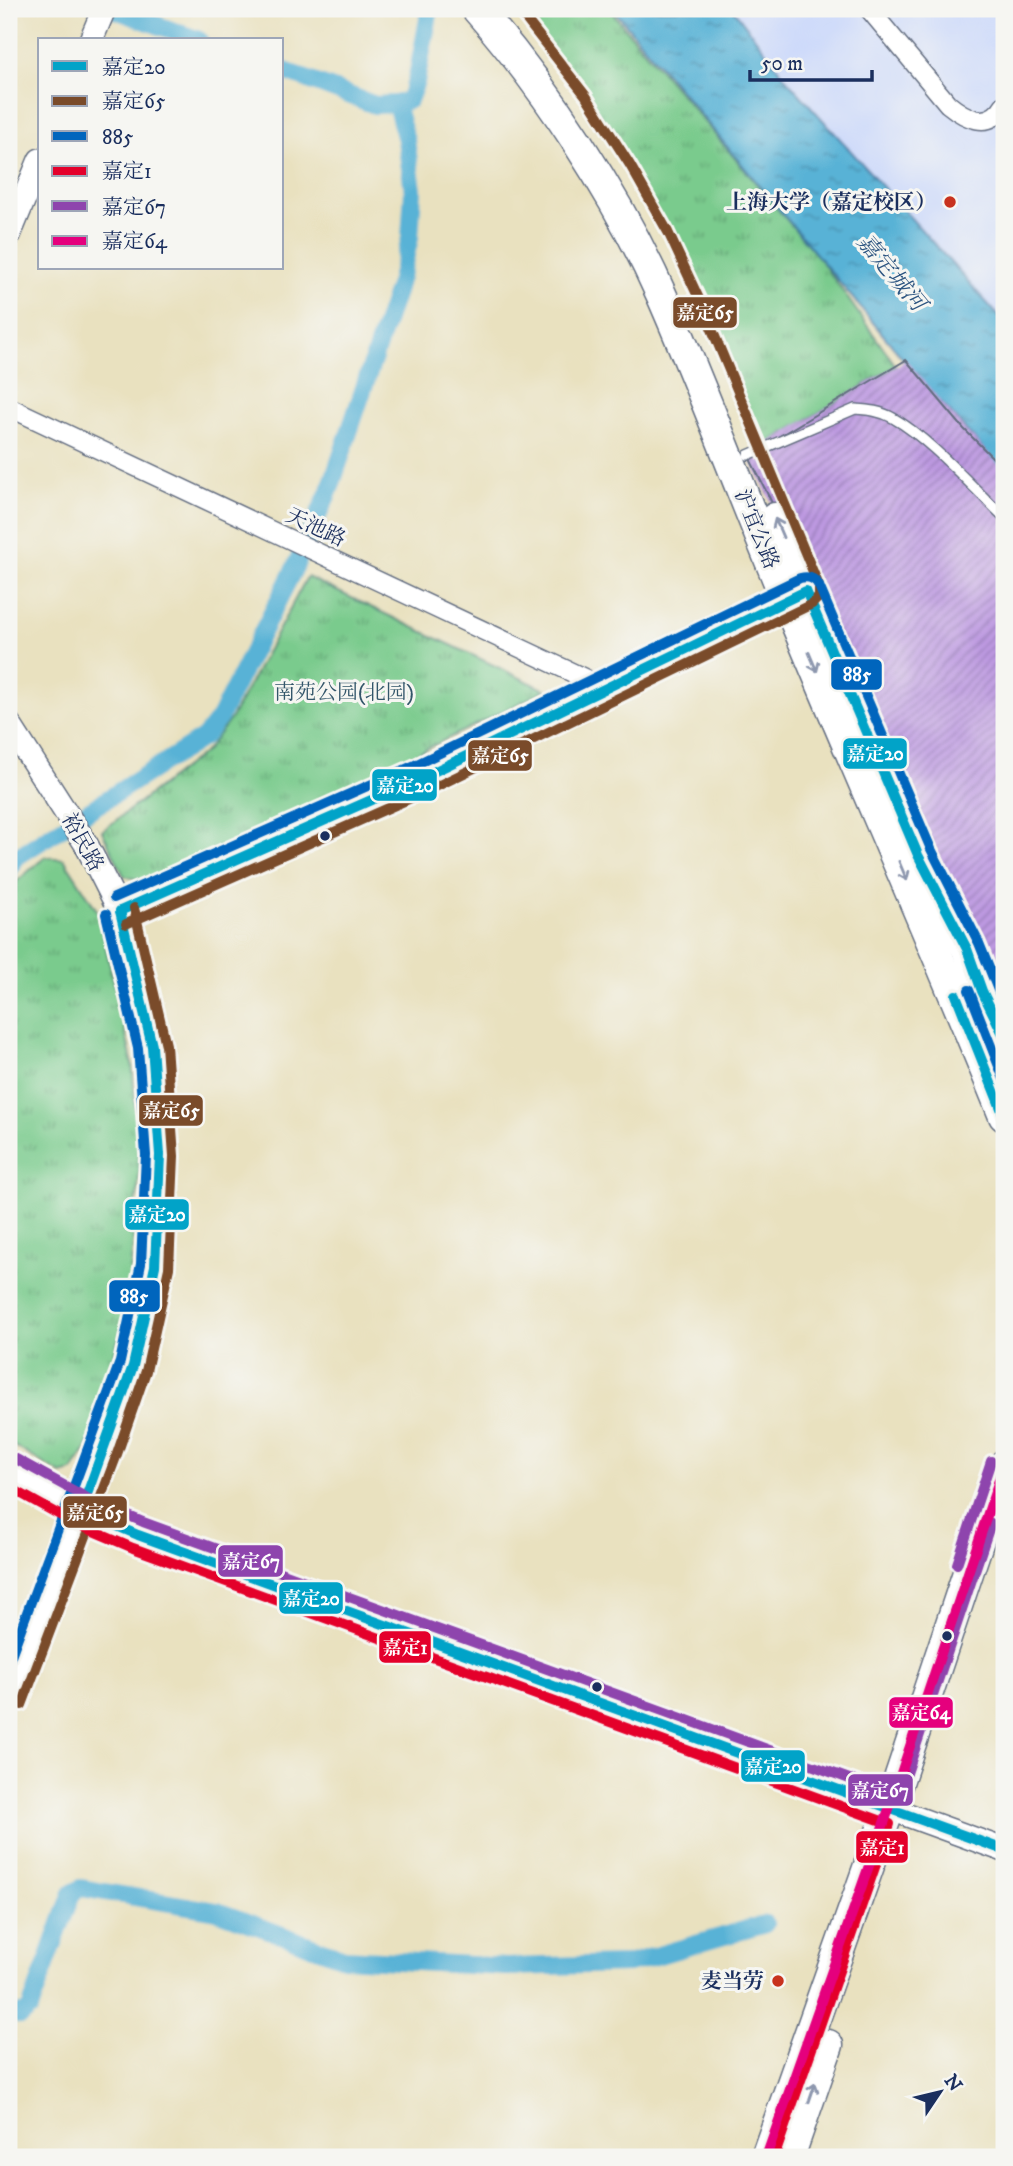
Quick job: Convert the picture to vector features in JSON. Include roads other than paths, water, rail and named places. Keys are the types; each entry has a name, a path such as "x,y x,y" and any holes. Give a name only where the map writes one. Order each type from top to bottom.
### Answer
{"highway":[{"name":"沪宜公路","path":"477,9 524,66 556,111 635,240 796,595 918,855 967,949 982,991 1004,1036"},
{"name":"沪宜公路","path":"501,9 574,104 618,173 656,239 688,308 748,455 796,595 1004,1116"},
{"path":"789,2157 899,1812 1004,1465"},
{"path":"766,2157 899,1812 1004,1527"}],"street":[{"path":"869,9 947,104 963,117 978,121 991,117 1002,110 1004,105"},
{"path":"9,235 38,165"},
{"name":"天池路","path":"9,407 605,688"},
{"path":"120,911 421,778 796,595"},
{"name":"裕民路","path":"9,724 86,844 120,911 152,1046 160,1155 155,1266 134,1366 9,1700"},
{"path":"9,1471 81,1511 164,1545 1004,1850"}],"lane":[{"path":"748,455 855,409 875,410 894,418 922,439 1004,517"}],"water":[{"name":"嘉定城河","path":"613,9 733,9 788,81 1004,322 1004,472 918,377"}],"waterway":[{"path":"113,9 193,38"},
{"path":"284,71 375,105 409,100 416,82 430,9"},
{"path":"9,871 15,858 204,737 219,718 294,569 330,489 400,280 410,238 413,190 406,140 396,104"},
{"path":"9,2011 21,2016 30,2009 72,1893 81,1888 217,1911 344,1958 506,1967 628,1964 765,1924"}],"place":[{"name":"上海大学（嘉定校区）","path":"950,202"},
{"name":"麦当劳","path":"778,1981"}],"park label":[{"name":"南苑公园(北园)","path":"344,692"}]}
